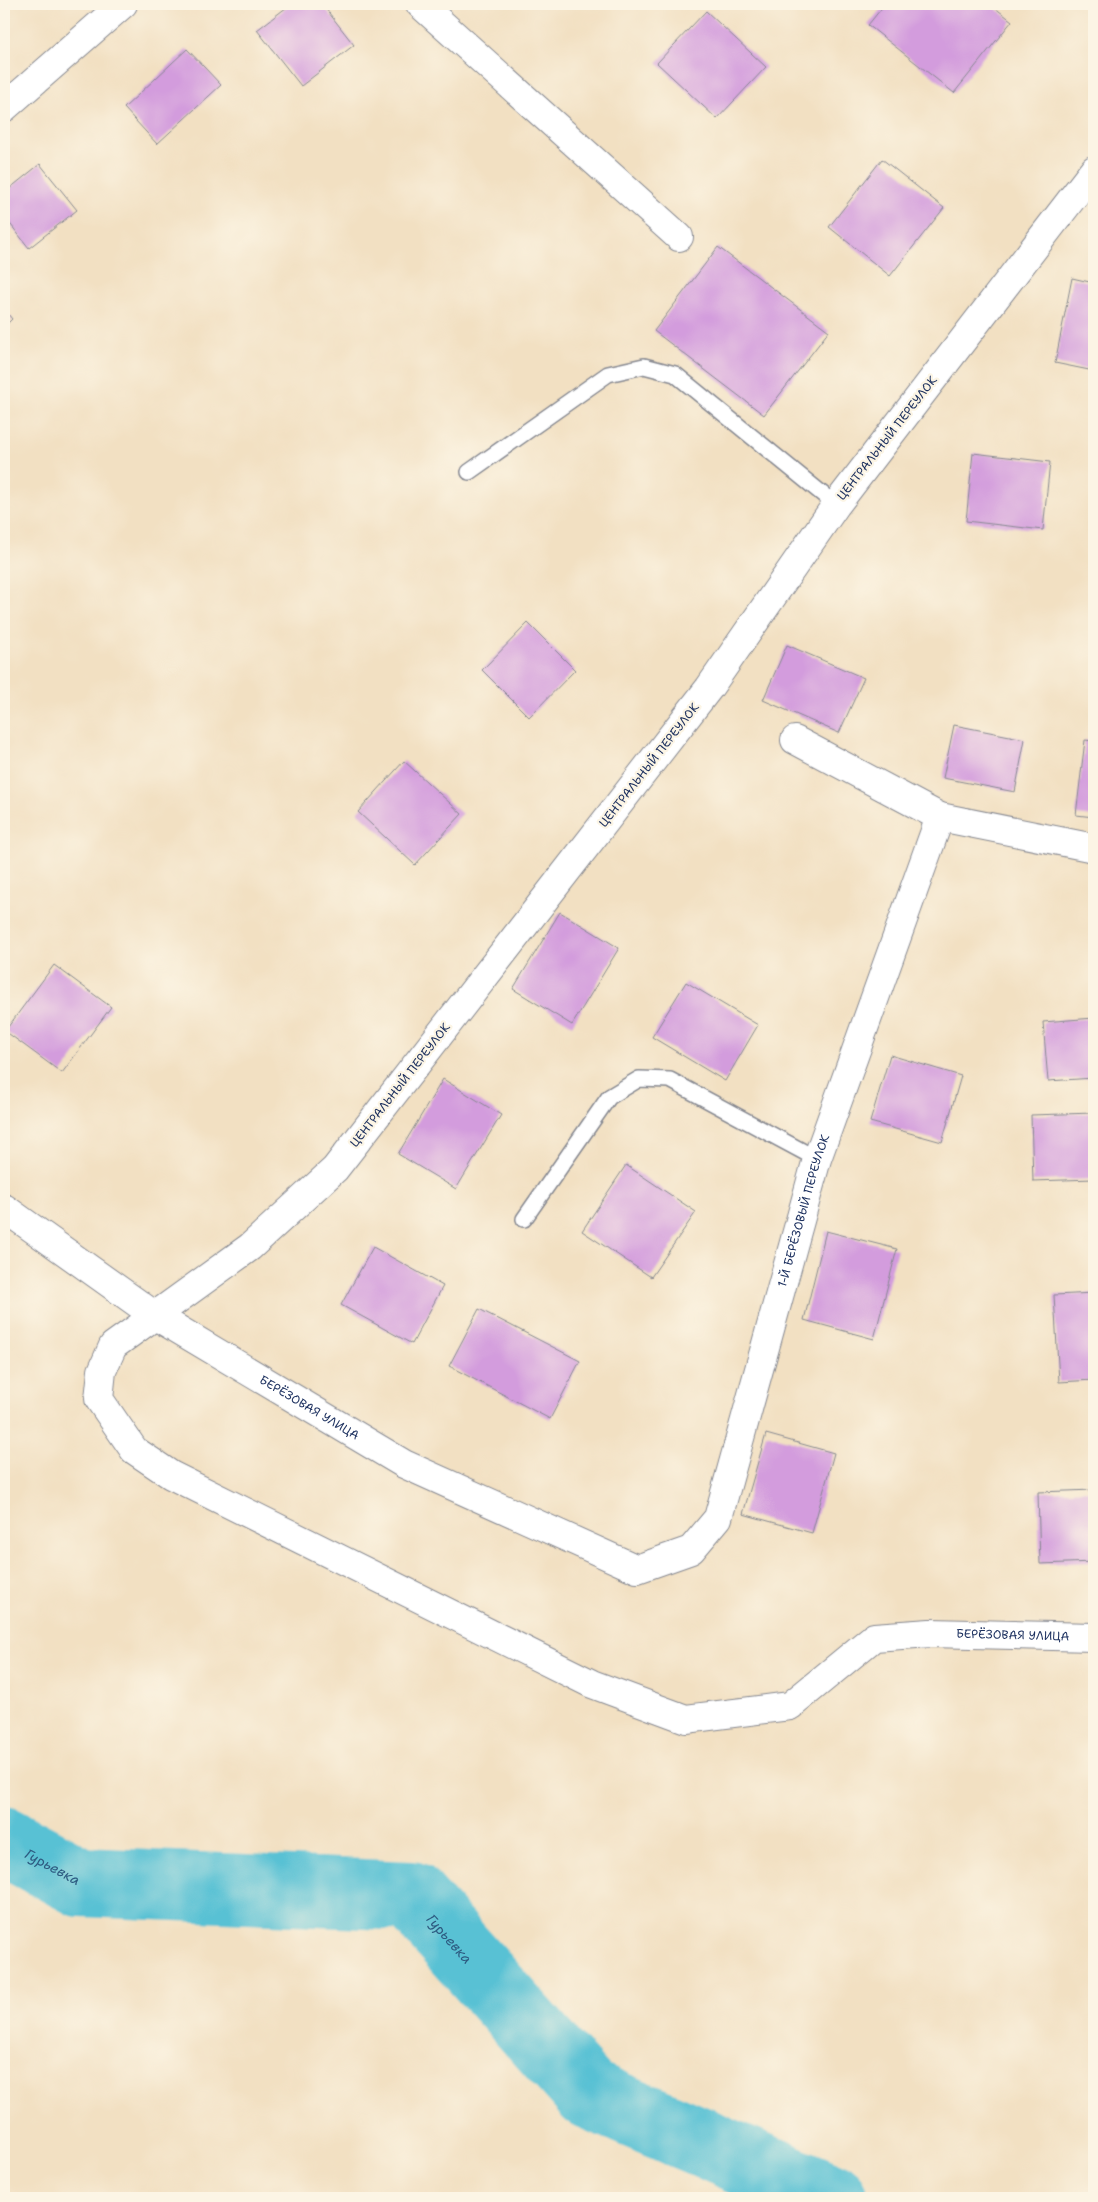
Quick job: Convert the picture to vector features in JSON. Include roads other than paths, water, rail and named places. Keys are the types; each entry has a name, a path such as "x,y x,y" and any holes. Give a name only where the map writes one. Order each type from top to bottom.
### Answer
{"street":[{"path":"4,108 123,4"},
{"path":"420,4 679,237"},
{"name":"ЦЕНТРАЛЬНЫЙ ПЕРЕУЛОК","path":"930,1633 874,1637 790,1706 686,1719 592,1684 171,1475 134,1450 99,1399 102,1371 113,1346 250,1247 335,1169 709,688 836,505 1094,170"},
{"path":"795,740 940,816 1094,848"},
{"name":"1-Й БЕРЁЗОВЫЙ ПЕРЕУЛОК","path":"637,1569 691,1550 718,1518 817,1159 940,816"},
{"name":"БЕРЁЗОВАЯ УЛИЦА","path":"4,1208 154,1315 404,1464 637,1569"},
{"name":"БЕРЁЗОВАЯ УЛИЦА","path":"930,1633 1094,1637"}],"lane":[{"path":"469,472 608,374 644,366 675,374 836,505"},
{"path":"524,1218 609,1097 639,1079 670,1080 817,1159"}],"waterway":[{"name":"Гурьевка","path":"4,1841 81,1882 411,1896 588,2094 833,2198"}]}
